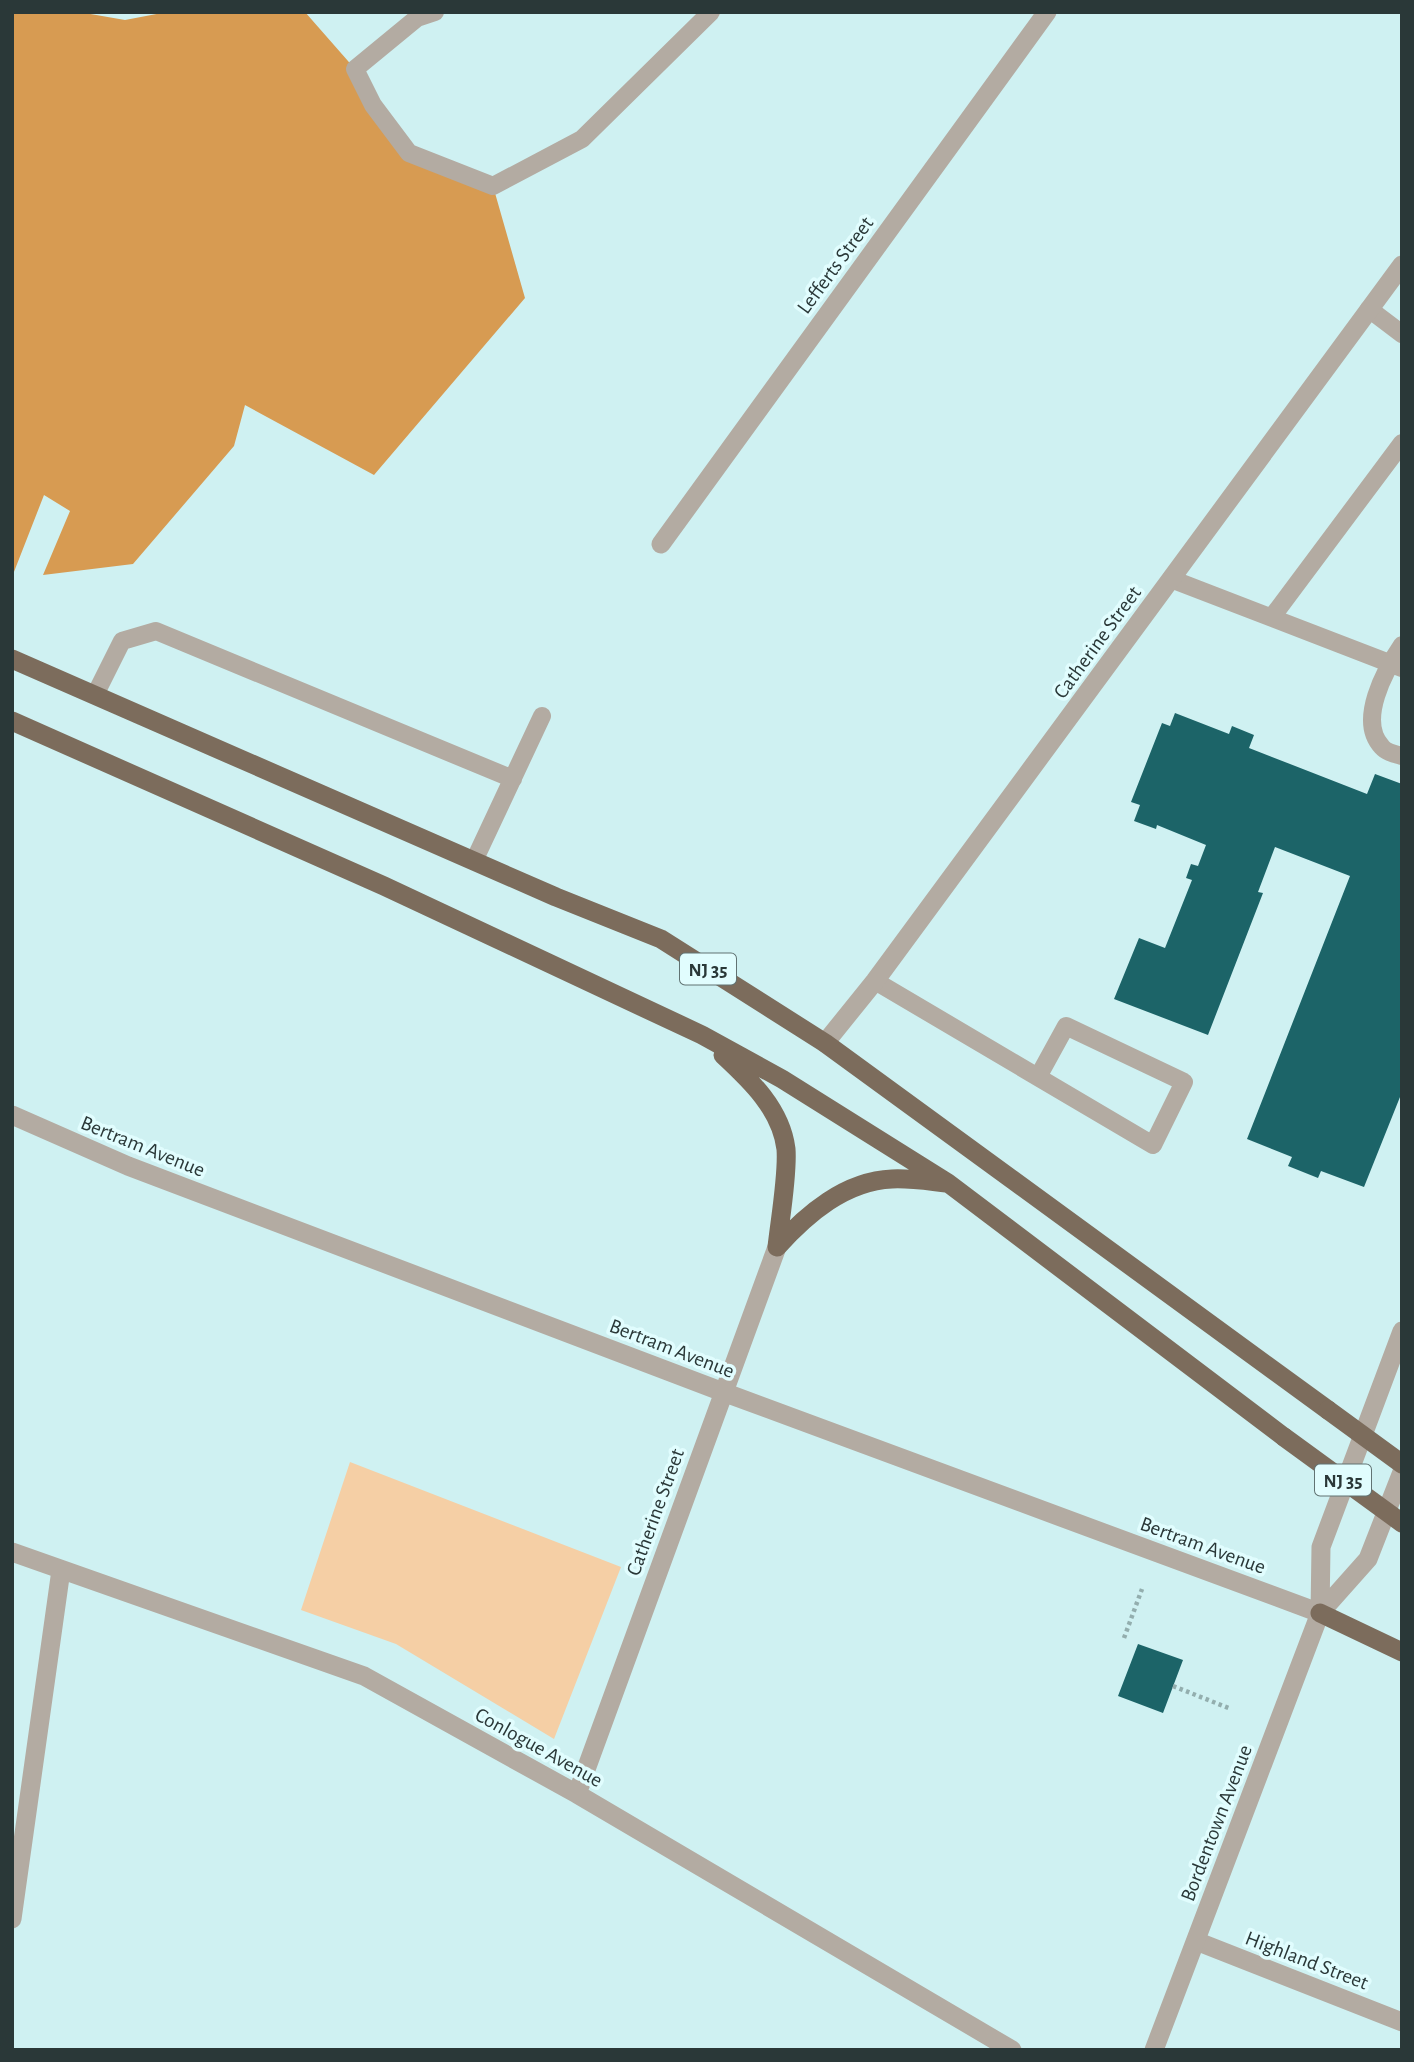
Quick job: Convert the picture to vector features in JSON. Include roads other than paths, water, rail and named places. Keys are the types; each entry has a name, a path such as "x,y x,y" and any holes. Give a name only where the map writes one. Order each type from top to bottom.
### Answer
{"highway":[{"name":"NJ 35","path":"12,659 474,861 661,939 825,1043 1402,1464"},
{"name":"NJ 35","path":"12,721 372,881 702,1035 832,1108 948,1183 1402,1523"},
{"path":"702,1035 755,1085 776,1118 786,1148 777,1247"},
{"path":"777,1247 804,1218 834,1198 868,1183 892,1179 948,1183"},
{"path":"1320,1612 1402,1653"}],"street":[{"name":"Lefferts Street","path":"661,544 1047,12"},
{"name":"Catherine Street","path":"825,1043 875,981 1402,265"},
{"name":"Bertram Avenue","path":"12,1115 128,1166 723,1392 1320,1612"},
{"name":"Catherine Street","path":"577,1794 777,1247"},
{"name":"Bordentown Avenue","path":"1154,2050 1320,1612 1321,1547 1402,1331"},
{"name":"Bordentown Avenue","path":"1320,1612 1368,1559 1402,1472"},
{"name":"Conlogue Avenue","path":"12,1552 364,1676 577,1794 1012,2050"},
{"path":"12,1919 61,1570"},
{"name":"Highland Street","path":"1196,1941 1402,2021"}],"lane":[{"path":"435,12 416,18 355,69 373,106 409,153 493,186 582,139 712,12"},
{"path":"1369,309 1402,334"},
{"path":"1272,617 1402,443"},
{"path":"1171,579 1396,665"},
{"path":"95,695 122,640 156,631 513,779"},
{"path":"1402,645 1396,665 1370,720 1373,734 1383,749 1402,756"},
{"path":"474,861 542,716"},
{"path":"875,981 1038,1077 1153,1144 1184,1082 1066,1026 1038,1077"}]}
